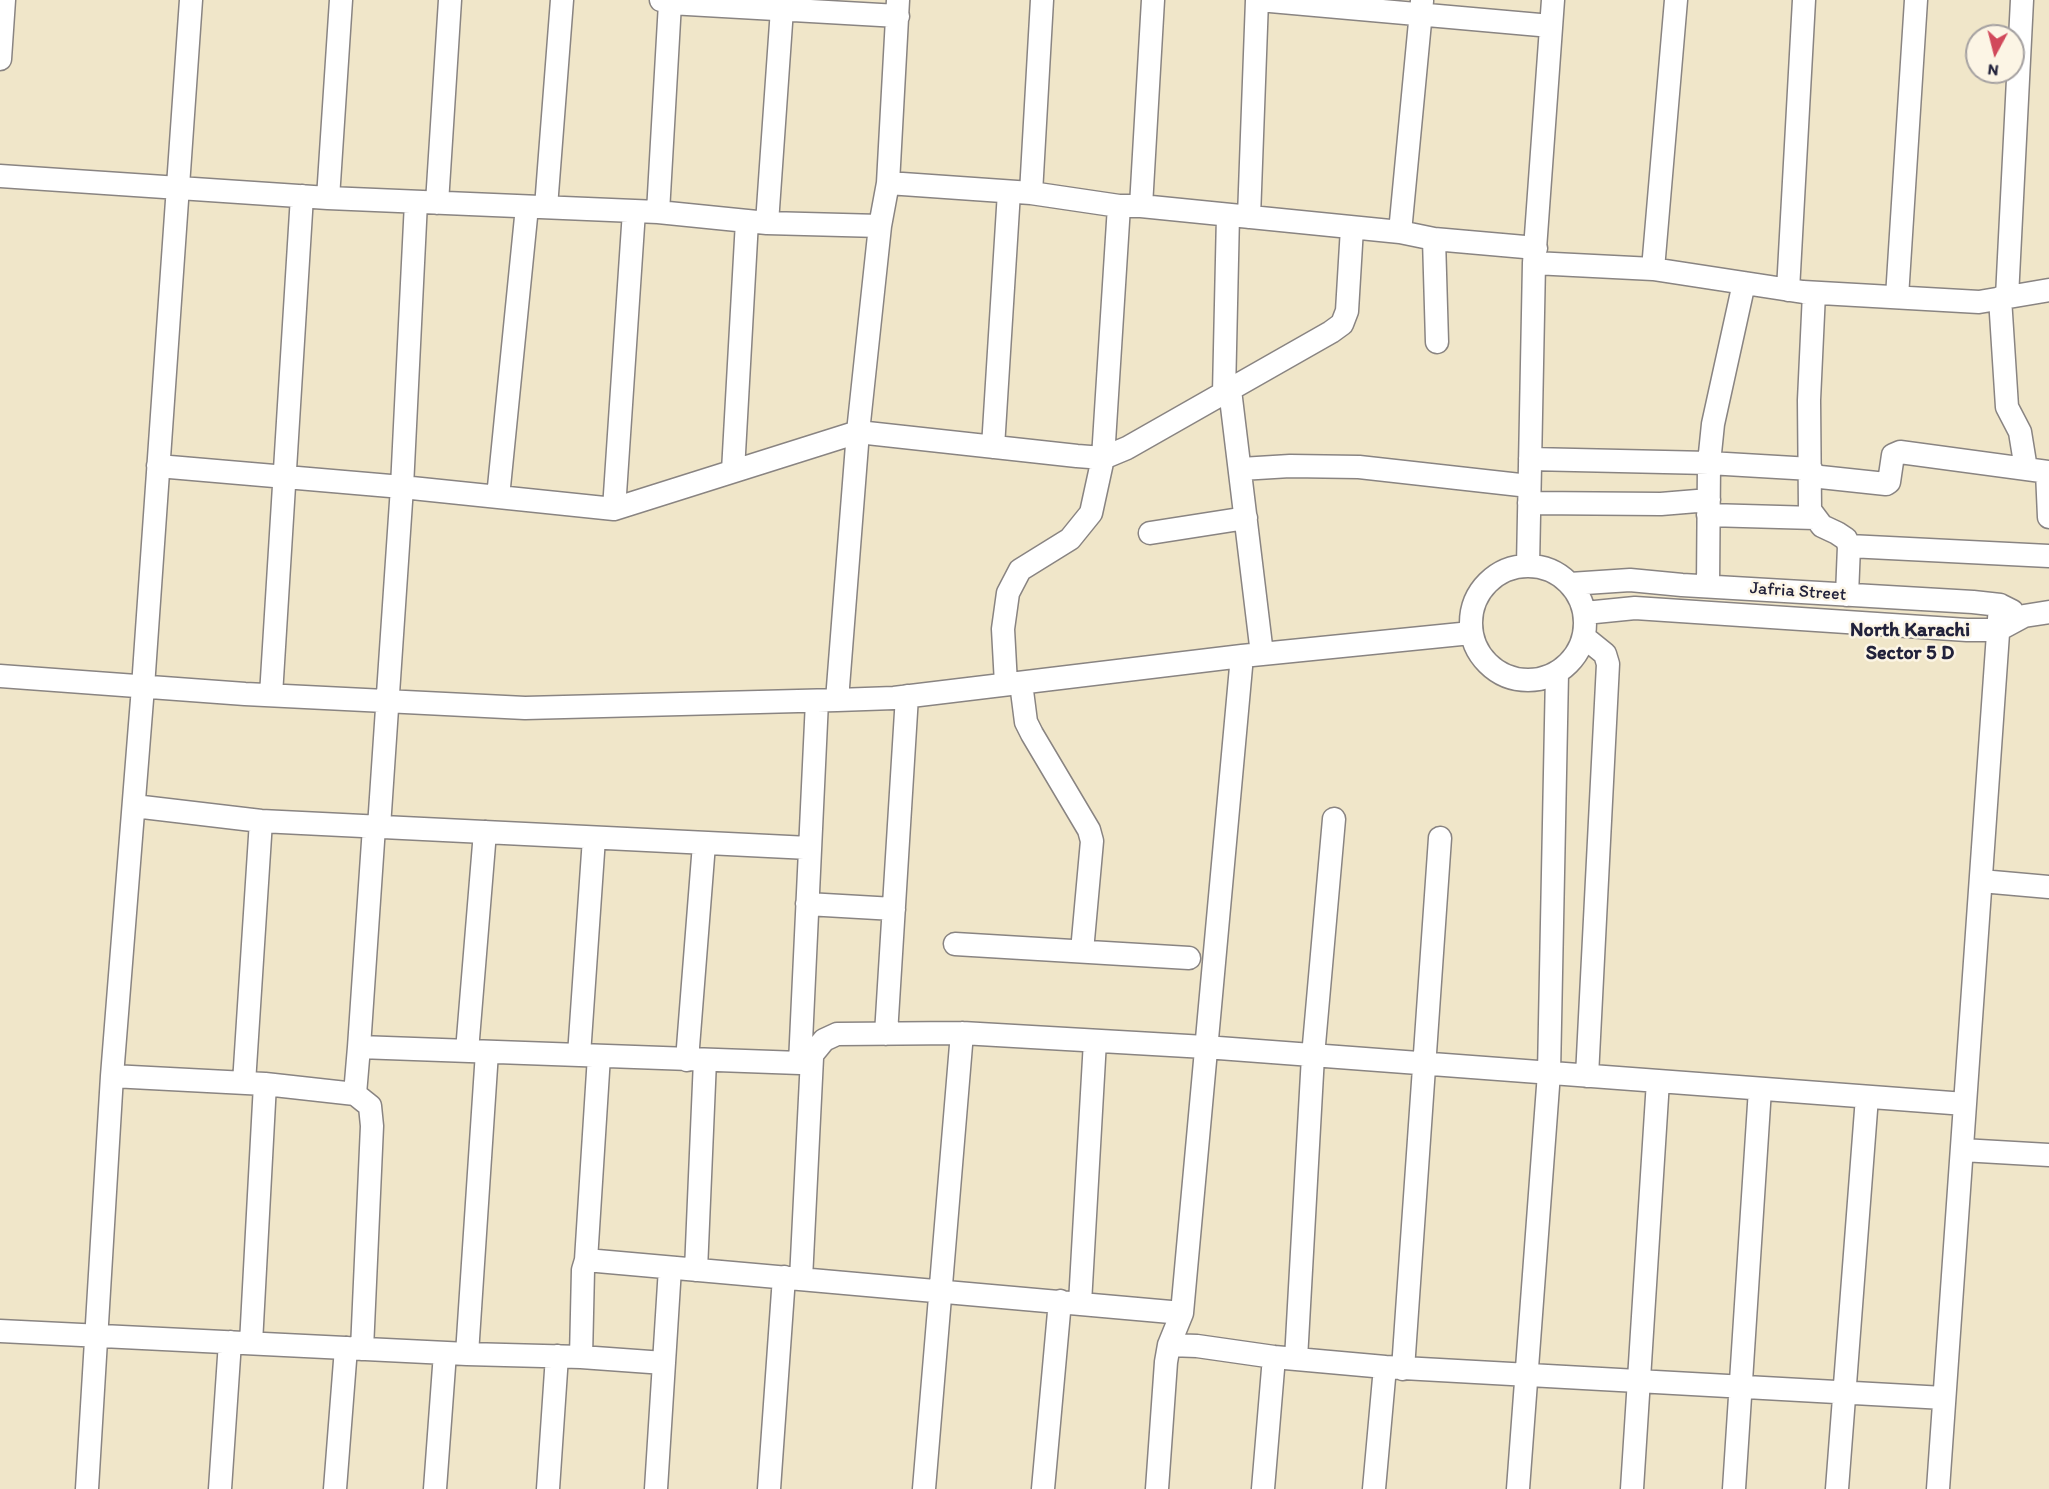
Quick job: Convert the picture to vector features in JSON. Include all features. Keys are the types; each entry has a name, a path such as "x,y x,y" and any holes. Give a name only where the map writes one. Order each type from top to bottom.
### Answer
{"street":[{"path":"0,58 4,0"},
{"path":"87,1489 112,1076 143,687 191,0"},
{"path":"328,198 341,0"},
{"path":"355,1094 426,202 450,0"},
{"path":"498,497 562,0"},
{"path":"993,447 1042,0"},
{"path":"1082,951 1092,841 1089,830 1026,722 1013,684 1003,629 1008,593 1020,570 1070,539 1091,513 1103,458 1153,0"},
{"path":"1157,1489 1166,1362 1169,1345 1182,1313 1205,1047 1252,655 1246,518 1241,469 1227,392 1238,216 1258,0 1421,7 1551,26"},
{"path":"1528,566 1535,255 1553,0"},
{"path":"1653,269 1676,0"},
{"path":"1788,290 1804,0"},
{"path":"1897,297 1916,0"},
{"path":"2022,0 2004,297 2007,407 2041,471 2049,517"},
{"path":"658,212 665,2 898,8 888,183 880,226 809,849 806,1061 793,1278 770,1489"},
{"path":"733,471 757,222 768,6"},
{"path":"1400,232 1421,7"},
{"path":"0,176 328,198 658,212 757,222 880,226"},
{"path":"888,183 1020,193 1400,232 1535,255 1653,269 1814,293 1978,302 2049,290"},
{"path":"271,695 302,196"},
{"path":"614,508 634,211"},
{"path":"158,466 614,508 858,432 1103,458 1127,448 1227,392 1342,324 1347,311 1352,228"},
{"path":"1434,239 1437,342"},
{"path":"1708,586 1709,463 1713,424 1744,283"},
{"path":"1814,293 1809,400 1810,510 1822,526 1846,539 1849,546 1847,595"},
{"path":"1530,459 1709,463 1811,472 1886,484 1889,482 1893,455 1900,452 2041,471"},
{"path":"1241,469 1290,466 1359,467 1529,495 1709,507 1815,518"},
{"path":"1150,533 1246,518"},
{"path":"1849,546 2049,556"},
{"path":"1528,566 1551,571 1570,584 1585,613 1584,637 1574,658 1557,673 1530,681 1503,675 1482,658 1470,633 1474,600 1496,575 1528,566"},
{"name":"Jafria Street","path":"1570,584 1630,580 2000,605 2024,616"},
{"path":"1789,618 1790,591"},
{"path":"1938,1489 2000,605"},
{"name":"Jafria Street","path":"1585,613 1635,608 1967,630 1998,630 2024,616 2049,612"},
{"path":"0,676 271,695 525,708 827,700 907,696 1252,655 1470,633"},
{"path":"1584,637 1605,654 1608,663 1587,1076"},
{"path":"1518,1489 1549,1073 1557,673"},
{"path":"886,1034 907,696"},
{"path":"134,806 261,821 809,849"},
{"path":"1263,1489 1285,1358 1334,819"},
{"path":"220,1489 240,1343 254,1083 261,821"},
{"path":"467,1354 485,832"},
{"path":"581,1356 583,1270 586,1260 594,838"},
{"path":"1374,1489 1394,1368 1425,1064 1440,838"},
{"path":"696,1270 696,1060 704,844"},
{"path":"1981,881 2049,887"},
{"path":"807,904 894,909"},
{"path":"955,944 1188,958"},
{"path":"359,1047 696,1060 806,1061 824,1040 837,1034 962,1033 1205,1047 1965,1104"},
{"path":"924,1489 962,1033"},
{"path":"1043,1489 1070,1302 1095,1041"},
{"path":"112,1076 254,1083 355,1094 370,1106 372,1126 354,1348 335,1489"},
{"path":"1632,1489 1658,1081"},
{"path":"1734,1489 1760,1089"},
{"path":"1837,1489 1868,1097"},
{"path":"1962,1150 2049,1155"},
{"path":"586,1260 1182,1313"},
{"path":"656,1489 670,1268"},
{"path":"0,1331 467,1354 581,1356 664,1363"},
{"path":"1169,1345 1197,1346 1285,1358 1394,1368 1944,1398"},
{"path":"435,1489 445,1353"},
{"path":"548,1489 557,1356"}],"district":[{"name":"North Karachi Sector 5 D","path":"1910,642"}]}
